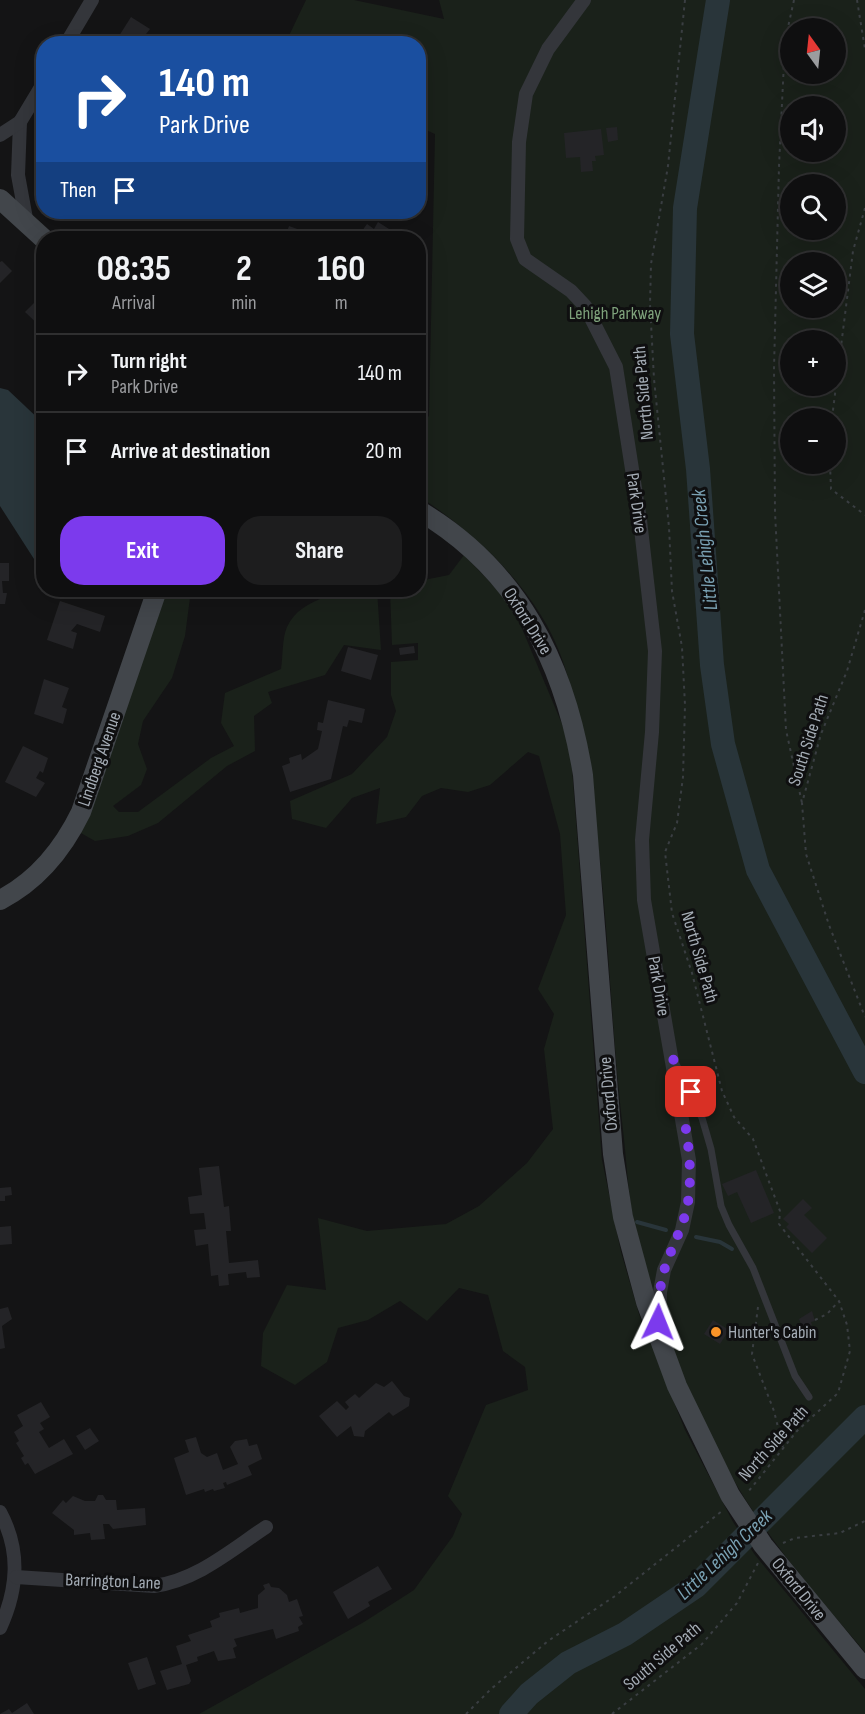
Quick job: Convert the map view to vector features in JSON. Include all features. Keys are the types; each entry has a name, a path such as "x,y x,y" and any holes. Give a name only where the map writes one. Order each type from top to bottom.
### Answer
{"main road":[{"path":"0,199 36,232"},
{"name":"Oxford Drive","path":"426,516 454,535 502,581 538,633 566,693 575,725 583,775 613,1154 629,1243 662,1347 717,1470 746,1521 790,1579 865,1669"},
{"name":"Lindberg Avenue","path":"0,900 26,884 50,861 77,820 155,597"}],"street":[{"path":"71,36 92,0"},
{"name":"Park Drive","path":"584,0 548,49 526,94 519,142 518,239 525,259 571,291 585,306 616,367 640,520 656,651 641,864 644,900 673,1059 689,1160 690,1181 682,1230 672,1250 660,1292 658,1322 662,1347"},
{"path":"0,135 20,122 36,95"},
{"path":"20,122 18,175 27,224"},
{"path":"0,1512 14,1554 16,1577 9,1608 0,1628"},
{"name":"Barrington Lane","path":"16,1577 154,1586 171,1583 196,1573 266,1527"}],"lane":[{"name":"Park Drive","path":"673,1059 686,1080 702,1118 711,1149 721,1206 764,1294 795,1376 809,1397"}],"path":[{"name":"North Side Path","path":"685,0 668,166 651,264 650,304 654,379 669,527 672,591 682,647 685,705 682,788 677,822 665,852 672,913 692,973 722,1091 734,1117 753,1139 780,1211 779,1224 839,1300 848,1325 850,1351 838,1393 797,1431 767,1471 742,1496"},
{"path":"794,0 785,41 779,165 774,369 775,512 786,730 802,803"},
{"path":"857,0 865,49"},
{"path":"833,408 853,251 865,208"},
{"path":"830,474 831,489 865,515"},
{"name":"South Side Path","path":"865,609 847,671 821,734 802,803 806,854 829,925 865,1017"},
{"path":"764,1294 757,1308 752,1354 774,1411 783,1448"},
{"path":"815,1320 827,1314 839,1300"},
{"path":"466,1714 491,1689 548,1641 615,1596 725,1509"},
{"path":"776,1548 795,1538 840,1533 865,1521"},
{"name":"South Side Path","path":"612,1714 702,1644 737,1602 758,1562"}],"green space":[{"name":"Lehigh Parkway","path":"306,0 354,0 444,19 439,0 865,0 865,1652 779,1548 753,1511 716,1447 669,1340 645,1267 629,1194 598,840 573,696 557,647 530,599 487,550 454,521 426,501 426,418 429,416 435,134 426,130 426,36 289,36"},
{"path":"464,555 515,612 570,743 602,1160 621,1252 639,1314 685,1430 733,1522 755,1555 865,1689 865,1714 199,1714 364,1622 414,1590 453,1536 462,1514 448,1496 486,1405 528,1390 525,1367 503,1351 488,1295 459,1288 427,1321 400,1301 368,1320 338,1328 327,1362 295,1385 261,1366 263,1333 287,1285 326,1290 318,1218 367,1231 446,1224 479,1206 527,1163 553,1129 544,1049 554,1014 538,989 566,915 560,834 539,756 528,752 490,785 468,792 441,788 422,796 406,817 376,824 380,788 352,798 326,828 292,819 290,801 352,774 387,737 396,711 391,695 391,662 418,660 418,643 392,645 390,597 426,597 426,580 449,575"},
{"path":"161,597 190,597 185,636 172,678 143,721 138,744 147,769 141,785 113,806 119,812 138,812 211,758 234,746 221,723 225,693 281,669 285,631 303,608 326,597 377,597 381,650 344,645 325,675 268,692 272,703 254,716 255,751 227,766 158,823 128,836 95,841 79,832"}],"shaded area":[{"path":"0,388 8,390 36,416 36,562 0,506"}],"building":[{"path":"131,17 150,29 144,36 119,36"},
{"path":"617,127 618,140 608,142 606,128"},
{"path":"601,129 604,155 595,156 596,161 592,161 593,171 581,172 580,157 566,158 564,133"},
{"path":"378,222 389,229 388,231 362,231 367,224 374,229"},
{"path":"289,226 303,231 287,231"},
{"path":"2,261 12,271 0,283 0,262"},
{"path":"36,301 36,322 25,312"},
{"path":"0,563 9,563 9,581 2,581 3,593 7,593 5,604 0,604"},
{"path":"60,601 105,616 100,632 77,624 71,631 77,633 73,649 47,640"},
{"path":"414,646 415,653 400,655 399,648"},
{"path":"348,647 378,655 371,680 341,671"},
{"path":"44,679 69,688 62,707 67,709 63,724 34,714"},
{"path":"328,700 365,709 362,723 349,720 347,727 343,726 331,779 290,792 282,766 290,763 289,758 301,754 302,760 318,749 322,731 317,730 318,722 323,723"},
{"path":"23,746 48,758 43,773 40,771 36,778 45,783 36,797 5,782"},
{"path":"219,1166 224,1207 229,1206 231,1231 226,1231 229,1263 258,1260 260,1277 247,1278 246,1272 228,1274 229,1285 219,1286 218,1275 211,1276 208,1244 196,1246 194,1230 206,1229 204,1213 190,1214 188,1197 202,1195 199,1168"},
{"path":"756,1170 774,1213 751,1223 737,1192 728,1196 722,1184"},
{"path":"11,1187 12,1195 5,1196 5,1201 0,1201 0,1188"},
{"path":"803,1199 812,1208 804,1215 827,1238 812,1253 786,1227 789,1224 783,1219"},
{"path":"11,1226 12,1244 0,1245 0,1227"},
{"path":"8,1307 12,1319 2,1326 5,1348 0,1349 0,1309"},
{"path":"812,1311 815,1321 803,1329 799,1319"},
{"name":"Hunter's Cabin","path":"713,1320 729,1330 720,1344 704,1334"},
{"path":"392,1381 404,1396 410,1398 409,1406 393,1416 389,1412 365,1431 364,1437 354,1436 351,1426 337,1437 319,1416 337,1401 346,1410 349,1407 345,1402 355,1394 359,1398 376,1383 384,1387"},
{"path":"41,1402 50,1417 40,1423 44,1429 39,1432 49,1448 64,1439 73,1454 35,1474 28,1463 25,1465 21,1458 24,1456 16,1443 19,1441 14,1432 23,1426 17,1415"},
{"path":"90,1428 99,1441 85,1450 76,1436"},
{"path":"196,1437 201,1453 207,1457 217,1453 223,1470 238,1464 230,1447 235,1441 247,1439 249,1446 257,1444 262,1459 248,1466 252,1475 227,1485 226,1482 223,1483 225,1488 205,1492 204,1489 186,1495 174,1458 189,1452 185,1440"},
{"path":"98,1495 103,1495 106,1500 116,1500 117,1510 145,1508 146,1525 113,1529 109,1524 103,1524 105,1539 91,1540 90,1533 74,1535 74,1530 52,1513 63,1500 66,1503 73,1496 85,1501 95,1501"},
{"path":"378,1566 392,1589 368,1602 370,1606 348,1619 333,1592"},
{"path":"269,1583 271,1587 279,1588 287,1595 289,1602 297,1599 303,1616 299,1617 303,1624 298,1627 299,1631 276,1639 273,1629 234,1639 237,1646 233,1648 236,1658 218,1661 214,1651 197,1657 198,1661 186,1665 191,1681 189,1684 167,1690 160,1671 182,1664 176,1646 191,1641 188,1635 212,1627 210,1621 220,1617 219,1613 239,1608 240,1613 258,1608 258,1595 265,1589 263,1585"},
{"path":"147,1657 156,1684 138,1690 128,1663"},
{"path":"27,1703 34,1714 0,1714 9,1709 12,1713"}],"waterway":[{"name":"Little Lehigh Creek","path":"718,0 685,208 682,334 698,469 712,665 723,744 758,870 865,1072"},
{"path":"637,1222 666,1230"},
{"path":"696,1237 720,1242 732,1249"},
{"name":"Little Lehigh Creek","path":"511,1714 529,1694 568,1663 625,1634 696,1586 865,1417"}],"place":[{"name":"Hunter's Cabin","path":"716,1332"}],"route":[{"path":"658,1322 664,1270 682,1230 690,1181 689,1160 673,1059 691,1092"}]}
